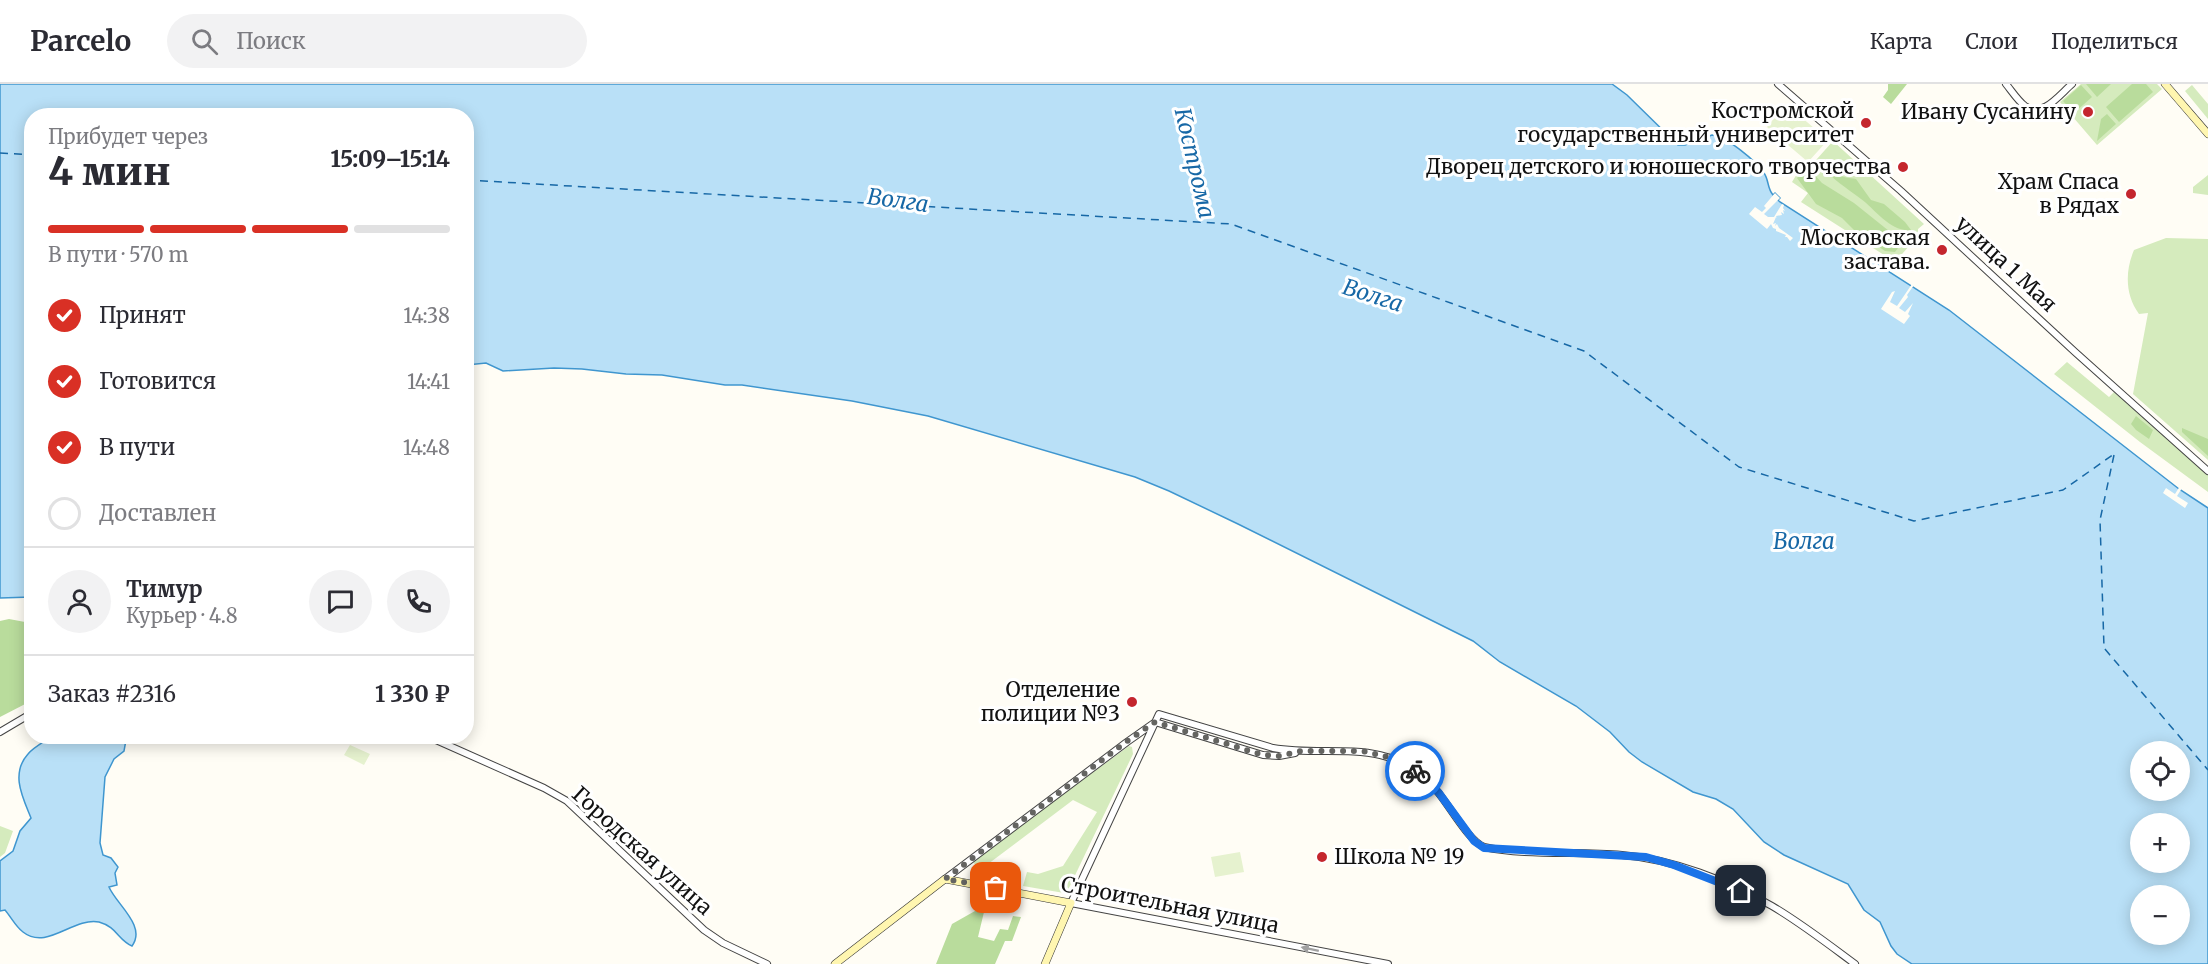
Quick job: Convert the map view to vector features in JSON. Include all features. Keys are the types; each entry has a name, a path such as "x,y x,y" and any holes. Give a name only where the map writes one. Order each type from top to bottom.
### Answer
{"main road":[{"path":"2167,87 2208,134"},
{"path":"835,964 945,879"},
{"name":"Строительная улица","path":"945,879 1071,903"},
{"path":"1045,964 1071,903"}],"street":[{"name":"улица 1 Мая","path":"1778,84 1902,191 2075,352 2208,471"},
{"path":"2006,84 2024,105 2037,110 2045,108 2072,84"},
{"path":"1071,903 1159,714 1267,746 1301,751 1363,751 1388,757 1403,763 1430,783 1474,841 1484,848 1646,857 1674,865 1725,884 1773,906 1855,964"},
{"path":"0,732 24,718"},
{"path":"945,879 1155,722"},
{"path":"1155,722 1263,755 1279,756 1301,751"},
{"path":"1126,742 1136,744 1140,754"},
{"name":"Городская улица","path":"445,744 544,788 567,801 704,930 723,943 767,964"},
{"name":"Строительная улица","path":"1071,903 1388,964"}],"green space":[{"path":"1888,84 1907,84 1891,104 1883,97 1888,90"},
{"path":"2081,84 2157,84 2162,89 2097,145 2060,102"},
{"path":"2086,84 2111,84 2097,97"},
{"path":"2132,84 2146,84 2153,92 2119,122 2106,107"},
{"path":"2081,85 2092,97 2074,113 2063,101"},
{"path":"2192,85 2208,104 2208,119 2185,91"},
{"path":"1786,104 1828,140 1808,162 1767,127"},
{"path":"2107,114 2116,124 2097,141 2101,119"},
{"path":"1833,141 1924,224 1918,229 1918,236 1895,262 1801,202 1808,193 1792,182 1800,169 1808,169"},
{"path":"1822,165 1835,173 1856,179 1871,200 1884,204 1911,230 1896,228 1890,224 1835,179"},
{"path":"1812,172 1822,183 1854,203 1899,239 1901,244 1895,252 1885,251 1854,230 1842,218 1816,204 1797,178 1802,173"},
{"path":"2208,175 2208,195 2193,193 2193,187"},
{"path":"2166,238 2208,239 2208,460 2133,394 2148,313 2139,314 2134,307 2128,283 2129,266 2134,250"},
{"path":"2067,362 2109,397 2114,392 2208,475 2208,492 2054,374"},
{"path":"2136,416 2153,430 2149,439 2131,424"},
{"path":"2182,428 2208,439 2208,456 2182,432"},
{"path":"9,619 24,622 24,705 0,717 0,621"},
{"path":"350,745 370,754 364,765 344,755"},
{"path":"1129,746 1132,747 1133,754 1068,890 1064,893 1023,886 1027,872 1038,874 1063,866 1097,812 1073,800 980,870 972,861"},
{"path":"0,826 13,831 5,853 0,857"},
{"path":"1240,852 1244,872 1215,877 1211,857"},
{"path":"975,911 984,912 978,937 994,941 1000,929 1008,930 1013,916 1021,917 1012,941 1005,941 995,964 936,964 952,924"}],"water":[{"name":"Волга","path":"0,84 1612,84 1627,95 1678,145 1685,145 1712,135 1732,144 1760,168 1766,176 1771,192 1780,198 1778,200 1780,202 1949,310 2179,489 2208,508 2208,964 1912,964 1897,954 1880,922 1864,910 1848,884 1784,855 1764,842 1733,809 1716,799 1693,792 1642,762 1610,732 1576,706 1500,662 1473,641 1238,524 1135,477 928,416 852,401 662,375 554,368 503,371 486,363 474,364 474,108 24,108 24,597 0,598"},
{"path":"40,744 125,744 124,751 114,759 105,777 100,843 103,855 111,858 118,867 115,873 117,885 109,887 133,923 136,938 132,946 110,927 99,922 80,924 51,936 32,937 20,930 5,910 0,911 0,861 13,851 20,831 31,818 19,778 23,762 30,751"}],"pier":[{"path":"1775,193 1780,198 1764,214 1774,217 1782,204 1784,205 1784,214 1781,212 1782,215 1776,216 1773,224 1776,223 1775,226 1777,224 1793,238 1790,241 1785,237 1786,235 1776,231 1771,224 1767,229 1749,214 1755,207 1762,212"},
{"path":"1912,284 1914,285 1908,297 1899,308 1905,312 1913,303 1908,314 1910,316 1904,324 1881,309 1895,291 1890,302 1897,306"},
{"path":"2180,486 2182,488 2177,496 2188,503 2185,508 2163,493 2166,488 2175,494"}],"ferry route":[{"path":"0,153 24,154"},
{"path":"474,180 1231,224 1584,351 1739,467 1914,521 2063,490 2114,454"},
{"path":"2114,455 2100,520 2104,648 2208,770"}],"way so far":[{"path":"996,888 945,879 1155,722 1263,755 1279,756 1301,751 1363,751 1388,757 1415,771"}],"place":[{"name":"Ивану Сусанину","path":"2088,112"},
{"name":"Костромской государственный университет","path":"1866,123"},
{"name":"Дворец детского и юношеского творчества","path":"1903,167"},
{"name":"Храм Спаса в Рядах","path":"2131,194"},
{"name":"Московская застава.","path":"1942,250"},
{"name":"Отделение полиции №3","path":"1132,702"},
{"name":"Школа № 19","path":"1322,857"}],"route":[{"path":"1415,771 1439,793 1474,841 1484,848 1646,857 1674,865 1741,891"}],"water label":[{"name":"Кострома","path":"1195,163"}]}
